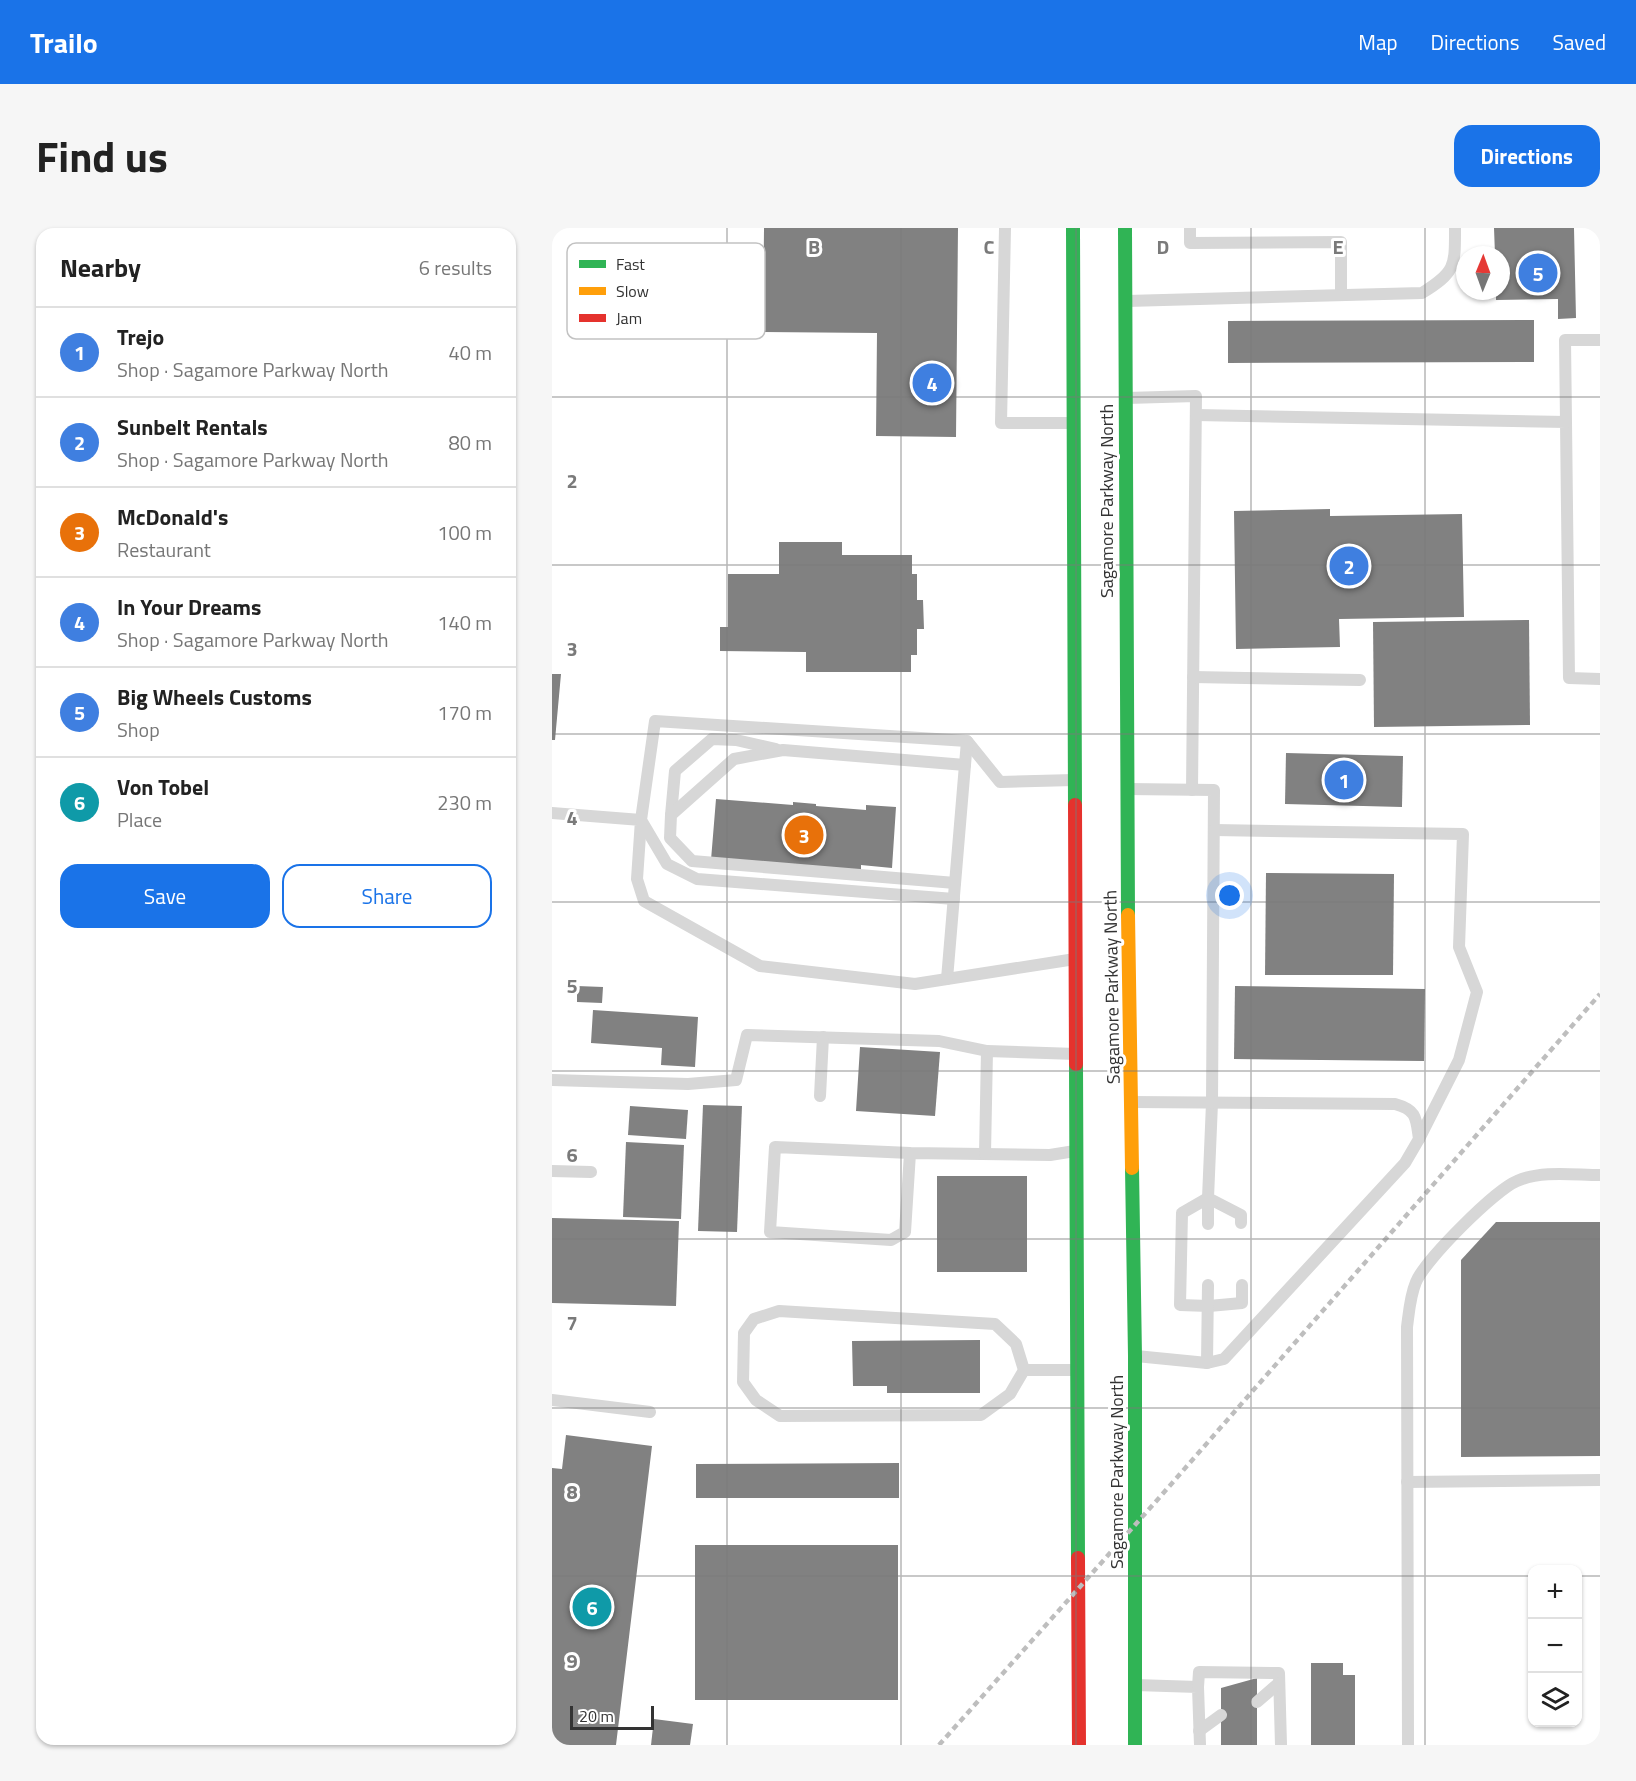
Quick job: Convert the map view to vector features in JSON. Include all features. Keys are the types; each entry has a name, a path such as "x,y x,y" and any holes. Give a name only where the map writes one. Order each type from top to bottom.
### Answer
{"main road":[{"name":"Sagamore Parkway North","path":"1073,228 1079,1745"},
{"name":"Sagamore Parkway North","path":"1125,228 1126,789 1135,1356 1135,1745"}],"lane":[{"path":"1005,228 1001,423 1073,423"},
{"path":"1190,228 1190,243 1341,242 1341,295"},
{"path":"1125,301 1422,293 1442,281 1455,262 1455,228"},
{"path":"1600,340 1565,340 1569,678 1600,679"},
{"path":"1125,398 1196,396 1192,790"},
{"path":"1196,415 1566,422"},
{"path":"1194,677 1360,680"},
{"path":"1075,780 999,782 968,741 655,721 641,820 637,879 644,901 760,966 915,984 1076,959"},
{"path":"955,883 692,861 670,838 671,814 675,771 712,739 736,740 783,750 965,765"},
{"path":"947,979 968,741"},
{"path":"671,814 734,759 783,750"},
{"path":"1126,789 1214,790 1212,1103 1208,1224"},
{"path":"552,813 641,820"},
{"path":"641,820 667,864 698,879 954,899"},
{"path":"1135,1356 1207,1363 1224,1359 1405,1162 1459,1060 1477,992 1458,947 1463,834 1214,830"},
{"path":"552,1080 688,1084 736,1080 747,1035 939,1041 987,1052 1076,1054"},
{"path":"820,1096 823,1037"},
{"path":"985,1154 987,1052"},
{"path":"1132,1102 1395,1104 1409,1108 1416,1119 1419,1139"},
{"path":"910,1153 905,1232 891,1240 770,1232 775,1147 910,1153 1050,1155 1077,1151"},
{"path":"552,1171 591,1172"},
{"path":"1408,1745 1407,1327 1416,1281 1439,1249 1503,1189 1516,1181 1534,1176 1600,1175"},
{"path":"1208,1198 1241,1215 1240,1224"},
{"path":"1208,1198 1182,1213 1180,1305 1209,1306 1242,1303 1242,1285"},
{"path":"1207,1363 1209,1285"},
{"path":"778,1311 995,1324 1016,1344 1024,1370 1010,1394 981,1414 780,1416 756,1400 743,1382 744,1333 754,1319 778,1311"},
{"path":"1024,1370 1077,1370"},
{"path":"552,1400 650,1412"},
{"path":"1407,1482 1600,1480"},
{"path":"1200,1745 1198,1672 1279,1672 1281,1745"},
{"path":"1257,1701 1280,1683"},
{"path":"1135,1685 1198,1686"},
{"path":"1199,1731 1221,1715"}],"building":[{"path":"764,228 958,228 956,437 876,436 877,333 765,332"},
{"path":"1494,228 1574,228 1576,318 1558,319 1558,299 1510,300 1510,246 1495,246"},
{"path":"1534,320 1534,362 1228,363 1228,321"},
{"path":"1330,509 1330,516 1462,514 1464,617 1339,619 1340,647 1236,649 1234,511"},
{"path":"779,542 842,542 842,555 912,555 912,574 917,574 917,600 923,600 924,629 917,629 917,655 911,655 911,672 806,672 806,652 720,651 720,627 728,627 728,574 779,574"},
{"path":"1529,620 1530,725 1374,727 1373,622"},
{"path":"552,674 561,674 555,740 552,740"},
{"path":"1286,753 1403,756 1402,807 1285,804"},
{"path":"716,799 793,805 793,802 866,810 866,805 896,807 892,868 861,865 861,872 711,860"},
{"path":"1266,873 1394,874 1393,975 1265,975"},
{"path":"577,986 603,987 602,1003 577,1002"},
{"path":"1235,986 1425,989 1424,1061 1234,1059"},
{"path":"593,1010 698,1017 695,1067 661,1065 662,1048 591,1043"},
{"path":"860,1047 940,1052 935,1116 856,1111"},
{"path":"703,1105 742,1106 737,1232 698,1231"},
{"path":"630,1106 688,1110 686,1139 628,1135"},
{"path":"626,1142 684,1145 681,1219 623,1217"},
{"path":"937,1176 1027,1176 1027,1272 937,1272"},
{"path":"552,1218 679,1221 676,1306 552,1303"},
{"path":"1496,1222 1600,1222 1600,1456 1461,1457 1461,1260"},
{"path":"980,1340 980,1393 887,1393 887,1386 853,1386 852,1341"},
{"path":"566,1435 652,1446 616,1745 552,1745 552,1468 562,1469"},
{"path":"899,1463 899,1498 696,1498 696,1464"},
{"path":"695,1545 898,1545 898,1700 695,1700"},
{"path":"1311,1663 1343,1663 1343,1675 1355,1675 1355,1745 1311,1745"},
{"path":"1257,1678 1257,1745 1221,1745 1221,1688"},
{"path":"654,1719 693,1724 690,1745 651,1745"}],"railway":[{"path":"939,1745 1159,1498 1600,994"}],"traffic: fast":[{"path":"1073,228 1075,805"},
{"path":"1125,228 1128,915"},
{"path":"1076,1064 1078,1558"},
{"path":"1132,1168 1135,1356 1135,1745"}],"traffic: slow":[{"path":"1128,915 1132,1168"}],"traffic: jam":[{"path":"1075,805 1076,1064"},
{"path":"1078,1558 1079,1745"}],"place":[{"name":"Big Wheels Customs","path":"1538,273"},
{"name":"In Your Dreams","path":"932,383"},
{"name":"Sunbelt Rentals","path":"1349,566"},
{"name":"Trejo","path":"1344,780"},
{"name":"McDonald's","path":"804,835"},
{"name":"Von Tobel","path":"592,1607"}]}
